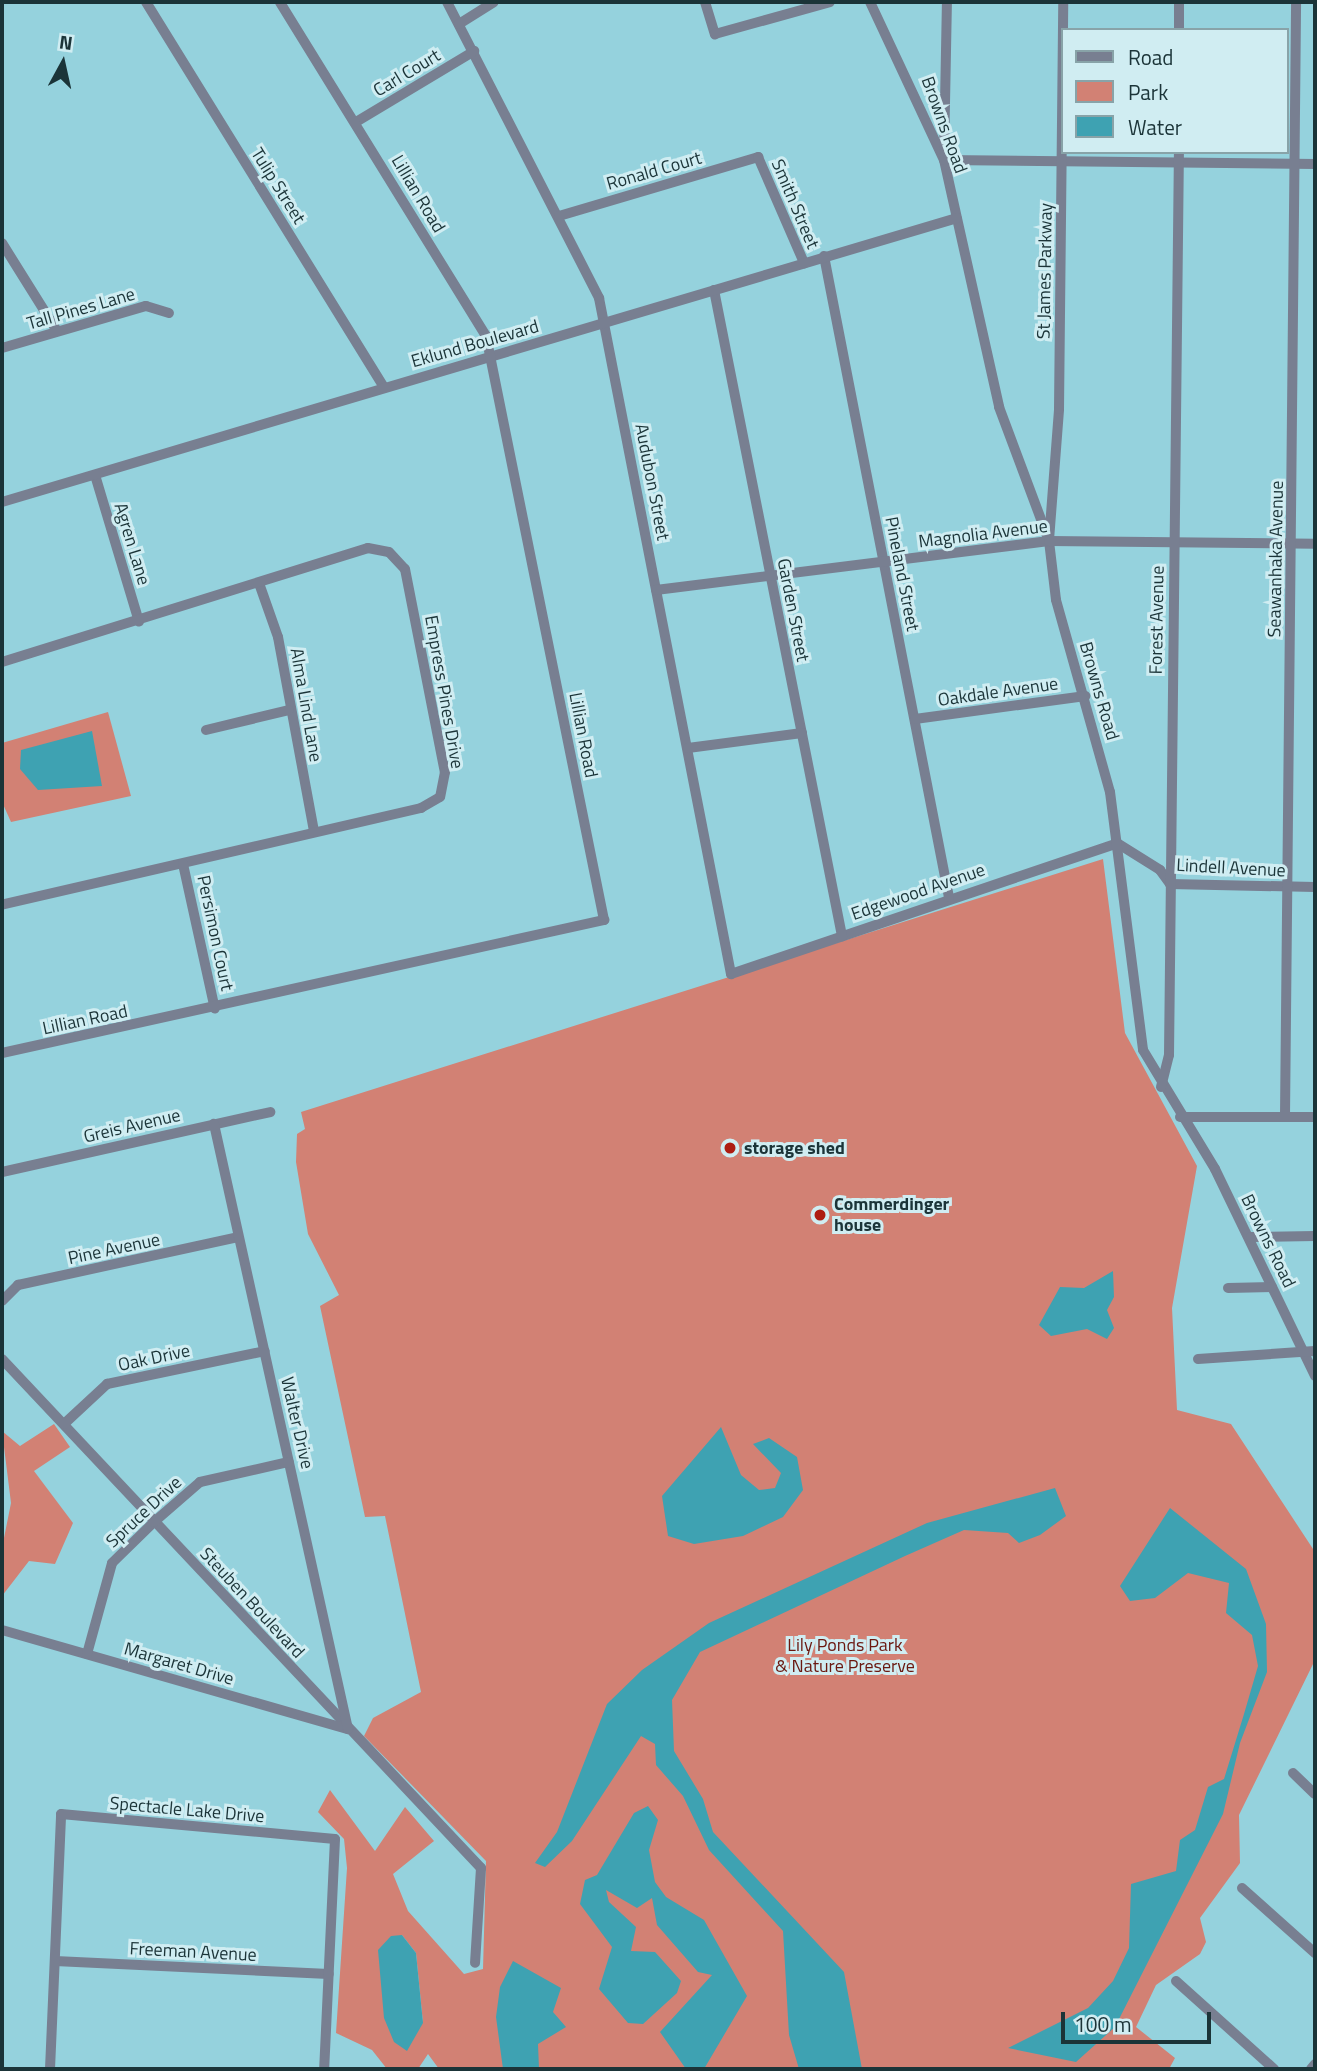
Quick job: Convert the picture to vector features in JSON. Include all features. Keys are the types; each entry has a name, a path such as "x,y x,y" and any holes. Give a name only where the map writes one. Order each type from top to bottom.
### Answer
{"street":[{"name":"Tulip Street","path":"146,2 384,387"},
{"name":"Lillian Road","path":"2,1053 215,1009 604,920 493,355 356,122 280,2"},
{"name":"Audubon Street","path":"447,2 559,216 606,322 731,974"},
{"path":"459,23 494,2"},
{"path":"705,2 715,34 830,2"},
{"name":"Browns Road","path":"870,2 944,160 999,407 1049,541 1056,600 1085,696 1117,843 1134,1019 1161,1087 1251,1237 1272,1287 1310,1352 1315,1376"},
{"path":"947,2 944,160 1179,158 1315,164"},
{"name":"St James Parkway","path":"1063,2 1063,28"},
{"path":"1179,28 1180,2"},
{"name":"Seawanhaka Avenue","path":"1285,1116 1297,2"},
{"name":"Carl Court","path":"356,122 474,51"},
{"name":"St James Parkway","path":"1049,541 1056,492 1062,82"},
{"name":"Ronald Court","path":"559,216 758,157"},
{"name":"Smith Street","path":"758,157 804,263"},
{"name":"Forest Avenue","path":"1161,1087 1169,1055 1179,158"},
{"name":"Eklund Boulevard","path":"2,502 957,218"},
{"path":"2,243 58,331"},
{"name":"Pineland Street","path":"824,256 949,897"},
{"name":"Garden Street","path":"714,290 842,936"},
{"name":"Tall Pines Lane","path":"2,348 146,306 169,313"},
{"name":"Agren Lane","path":"95,475 139,622"},
{"name":"Magnolia Avenue","path":"656,590 1049,541 1315,544"},
{"name":"Empress Pines Drive","path":"2,662 260,586 368,548 389,552 405,569 444,772 440,797 421,808 2,905"},
{"name":"Alma Lind Lane","path":"260,586 278,637 289,710 314,832"},
{"name":"Oakdale Avenue","path":"915,719 1085,696"},
{"path":"206,730 289,710"},
{"path":"688,748 802,733"},
{"name":"Lindell Avenue","path":"1117,843 1160,870 1170,884 1315,887"},
{"name":"Edgewood Avenue","path":"731,974 949,897 1117,843"},
{"name":"Persimon Court","path":"183,864 215,1009"},
{"name":"Greis Avenue","path":"2,1172 270,1112"},
{"path":"1180,1117 1315,1117"},
{"name":"Walter Drive","path":"214,1124 348,1729"},
{"path":"1251,1237 1315,1236"},
{"name":"Pine Avenue","path":"2,1301 18,1285 238,1237"},
{"path":"1228,1288 1272,1287"},
{"name":"Oak Drive","path":"64,1424 107,1384 265,1351"},
{"path":"1198,1359 1310,1352"},
{"name":"Steuben Boulevard","path":"2,1359 481,1868 475,1962"},
{"name":"Spruce Drive","path":"87,1654 112,1563 154,1522 200,1482 289,1462"},
{"name":"Margaret Drive","path":"2,1630 348,1729"},
{"path":"1293,1773 1315,1794"},
{"name":"Spectacle Lake Drive","path":"50,2069 61,1814 335,1839 324,2069"},
{"path":"1242,1888 1315,1953"},
{"name":"Freeman Avenue","path":"55,1961 329,1974"},
{"path":"1176,1981 1274,2069"},
{"path":"1311,2069 1315,2064"}],"green space":[{"path":"108,712 131,796 11,822 2,802 2,743"},
{"name":"Lily Ponds Park & Nature Preserve","path":"1103,859 1125,1033 1197,1166 1172,1308 1177,1410 1231,1424 1315,1552 1315,1660 1239,1815 1240,1863 1200,1918 1206,1942 1200,1954 1156,1985 1136,2027 1175,2058 1169,2069 439,2069 428,2054 418,2069 387,2069 372,2050 336,2033 347,1868 344,1839 318,1812 330,1790 375,1851 405,1807 434,1841 393,1874 408,1911 464,1974 483,1969 486,1861 364,1736 373,1718 421,1692 385,1516 365,1517 320,1306 339,1295 308,1234 296,1162 297,1134 305,1129 301,1112","holes":["402,1935 416,1953 423,2023"]},
{"path":"54,1424 70,1447 34,1471 73,1523 55,1564 29,1561 2,1596 2,1548 11,1503 2,1431 20,1446"}],"water":[{"path":"92,731 102,786 38,790 20,769 21,750"},
{"path":"1113,1271 1114,1297 1107,1310 1114,1328 1107,1339 1087,1329 1051,1336 1039,1325 1060,1287 1084,1288"},
{"path":"721,1427 741,1475 759,1490 775,1488 781,1473 753,1444 769,1438 797,1457 803,1490 783,1517 743,1536 694,1544 668,1536 662,1496"},
{"path":"1055,1488 1066,1516 1040,1535 1019,1543 1008,1533 964,1530 905,1556 700,1652 672,1700 674,1751 703,1799 713,1832 844,1972 862,2069 799,2069 789,2035 783,1931 709,1850 683,1796 656,1765 655,1744 641,1736 572,1841 545,1867 535,1863 557,1832 607,1704 642,1670 709,1623 927,1523"},
{"path":"1170,1508 1246,1569 1266,1624 1267,1672 1240,1743 1223,1814 1115,2027 1076,2062 1008,2048 1088,2008 1113,1981 1129,1948 1131,1884 1176,1871 1180,1840 1195,1830 1208,1787 1224,1779 1244,1714 1258,1666 1252,1635 1226,1613 1229,1583 1188,1573 1155,1598 1130,1601 1120,1586"},
{"path":"648,1806 658,1820 649,1850 655,1882 666,1897 704,1920 747,1996 704,2069 686,2069 660,2032 712,1975 698,1972 657,1925 652,1898 637,1908 606,1890 609,1902 636,1927 631,1951 655,1952 681,1981 677,1993 643,2024 628,2023 599,1989 612,1947 580,1904 585,1880 597,1875 634,1813"},
{"path":"402,1935 416,1953 423,2023 407,2051 394,2042 384,2018 378,1950 391,1936"},
{"path":"513,1961 561,1988 553,2012 566,2027 538,2044 539,2069 503,2069 496,2017 500,1987"}],"place":[{"name":"storage shed","path":"730,1148"},
{"name":"Commerdinger house","path":"820,1215"}]}
